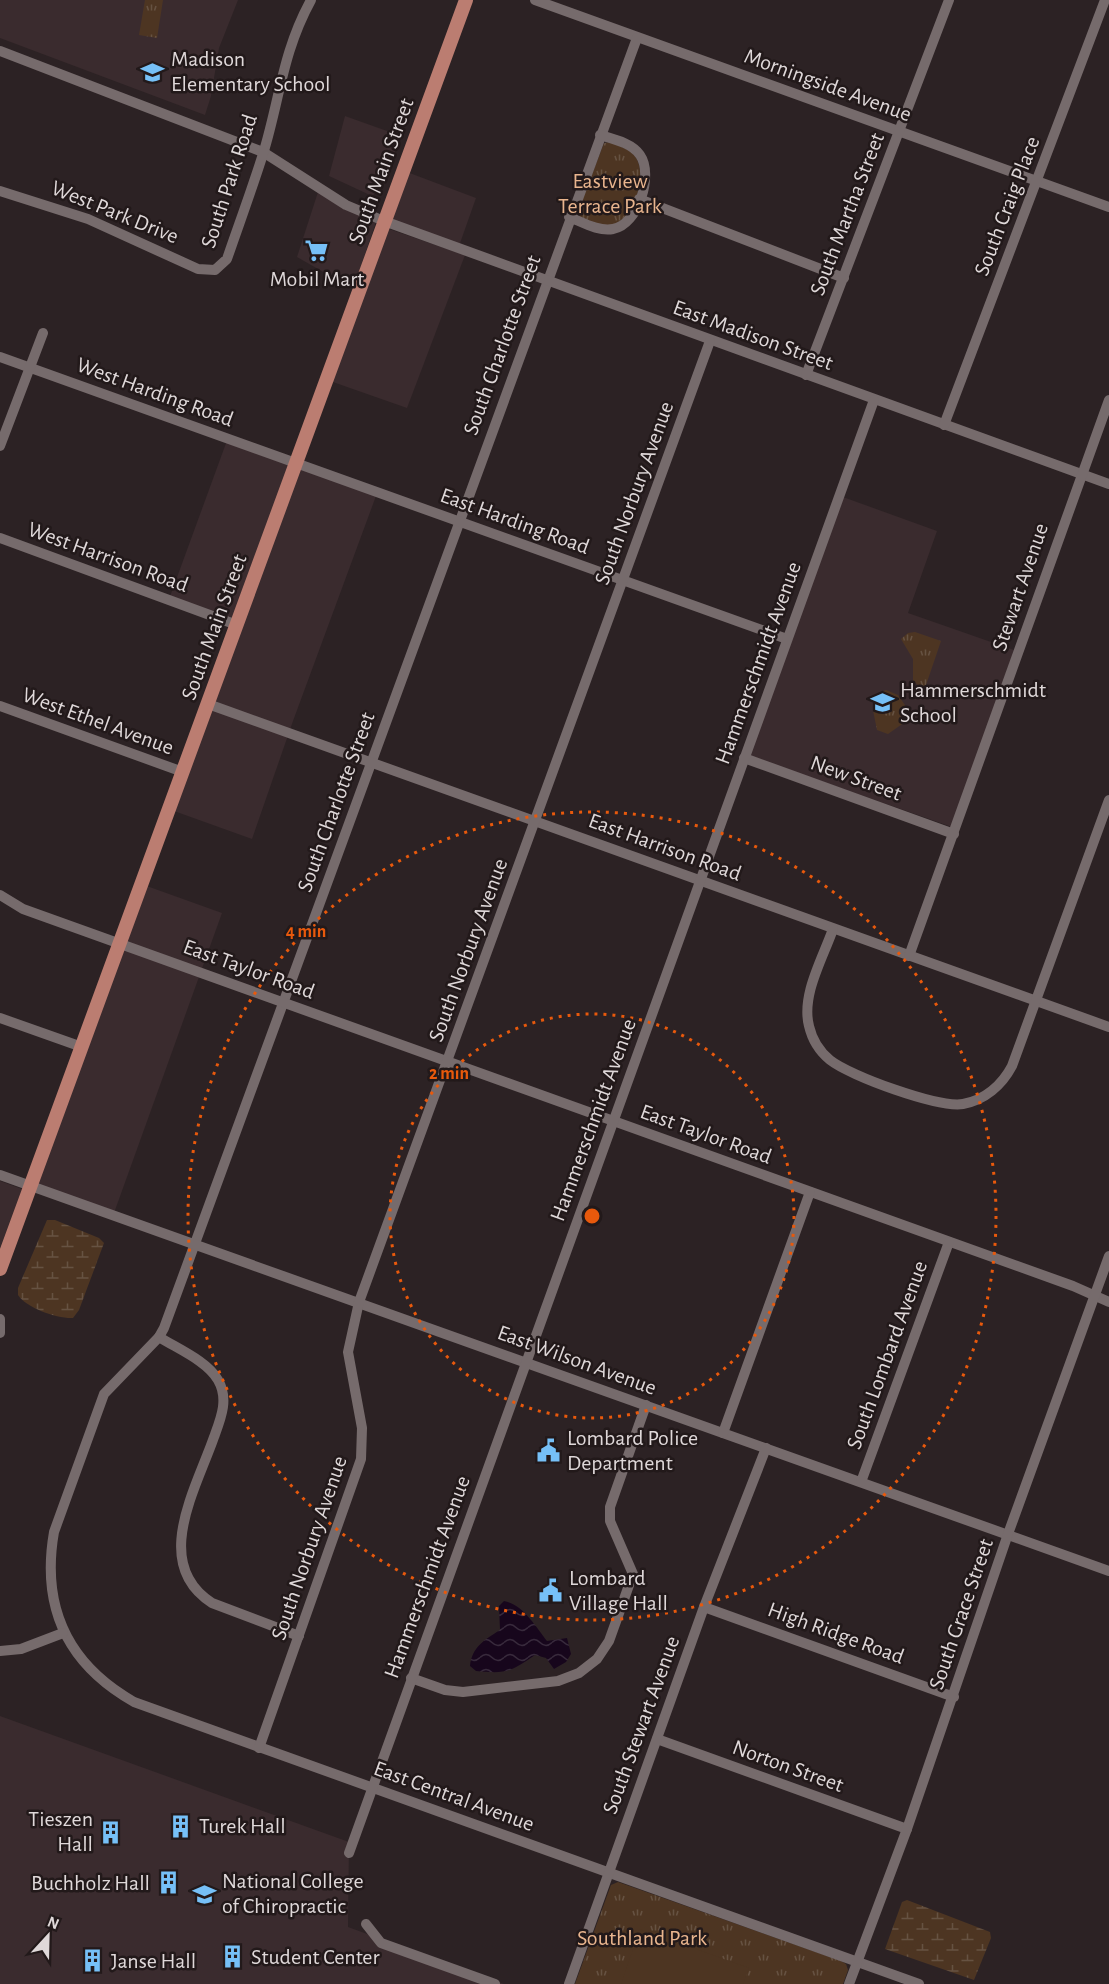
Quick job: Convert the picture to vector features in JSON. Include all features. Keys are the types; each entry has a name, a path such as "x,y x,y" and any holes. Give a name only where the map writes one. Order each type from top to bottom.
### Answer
{"main road":[{"name":"South Main Street","path":"0,1269 466,0"}],"street":[{"name":"South Park Road","path":"215,270 226,259 263,152 283,66 295,33 311,0"},
{"name":"Morningside Avenue","path":"535,0 1109,207"},
{"name":"South Martha Street","path":"806,375 949,0"},
{"name":"South Craig Place","path":"944,425 1105,0"},
{"name":"South Charlotte Street","path":"63,1633 53,1598 50,1570 54,1532 59,1515 105,1394 159,1337 372,762 569,217 637,38"},
{"name":"East Madison Street","path":"0,51 263,152 346,205 384,220 710,341 1109,484"},
{"path":"569,217 599,228 612,229 628,221 639,199 646,178 644,162 640,154 627,145 600,135"},
{"name":"West Park Drive","path":"0,191 88,219 198,269 215,270"},
{"path":"639,199 844,278"},
{"path":"0,446 43,333"},
{"name":"South Norbury Avenue","path":"259,1748 361,1460 362,1428 348,1352 359,1302 537,820 710,341"},
{"name":"West Harding Road","path":"0,357 297,463"},
{"name":"Hammerschmidt Avenue","path":"348,1853 874,400"},
{"name":"Stewart Avenue","path":"909,956 1109,400"},
{"name":"East Harding Road","path":"297,463 788,639"},
{"name":"West Harrison Road","path":"0,538 237,625"},
{"name":"East Harrison Road","path":"208,704 537,820 700,881 1109,1027"},
{"name":"West Ethel Avenue","path":"0,706 183,772"},
{"name":"New Street","path":"744,758 954,834"},
{"path":"833,929 808,1000 807,1018 813,1039 824,1055 847,1071 931,1101 962,1104 978,1100 996,1088 1012,1066 1109,800"},
{"name":"East Taylor Road","path":"0,895 23,909 949,1242 1109,1302"},
{"path":"0,1018 82,1047"},
{"name":"East Wilson Avenue","path":"0,1175 1109,1571"},
{"path":"723,1433 810,1192"},
{"name":"South Lombard Avenue","path":"861,1482 949,1242"},
{"name":"South Grace Street","path":"849,1984 907,1829 1008,1534 1109,1256"},
{"path":"0,1319 0,1333"},
{"path":"159,1337 210,1371 220,1385 224,1398 220,1422 181,1531 180,1554 185,1574 201,1594 212,1603 299,1636"},
{"path":"411,1678 452,1691 477,1691 558,1681 579,1673 597,1659 609,1641 633,1574 610,1521 610,1507 646,1406"},
{"name":"South Stewart Avenue","path":"569,1984 704,1607 766,1448"},
{"name":"High Ridge Road","path":"704,1607 954,1697"},
{"path":"0,1651 21,1649 63,1633"},
{"name":"East Central Avenue","path":"63,1633 92,1672 125,1697 150,1709 919,1984"},
{"name":"Norton Street","path":"657,1739 907,1829"},
{"path":"366,1924 381,1943 495,1984"}],"shaded area":[{"name":"Madison Elementary School","path":"0,0 238,0 219,48 211,96 205,115 0,38"},
{"path":"345,116 401,136 382,187 372,196 329,176"},
{"path":"407,172 476,198 459,246 389,220"},
{"path":"318,192 376,222 353,289 297,257"},
{"path":"386,228 465,255 407,408 330,381"},
{"path":"229,435 294,458 231,625 168,602"},
{"path":"298,468 376,496 252,839 174,811"},
{"name":"Hammerschmidt School","path":"843,497 937,531 908,613 1014,650 952,827 749,756"},
{"path":"144,885 222,913 114,1213 34,1184"},
{"path":"0,1181 22,1189 0,1248"},
{"name":"National College of Chiropractic","path":"0,1716 349,1842 348,1927 504,1984 0,1984"}],"green space":[{"path":"145,0 163,0 157,38 139,35"},
{"name":"Eastview Terrace Park","path":"610,142 634,155 638,163 640,184 633,206 627,215 619,222 603,225 580,217 578,211 604,143"},
{"path":"915,632 941,641 926,685 922,688 913,681 913,659 901,639 908,633"},
{"path":"886,690 898,695 909,711 905,722 888,734 877,730 873,710 879,693"},
{"path":"47,1220 55,1220 99,1238 104,1243 79,1310 73,1318 43,1312 22,1300 18,1295 18,1288"},
{"name":"Southland Park","path":"618,1882 841,1961 846,1964 848,1970 843,1984 575,1984 611,1885"},
{"path":"907,1900 990,1932 991,1938 974,1980 885,1949 902,1902"},
{"path":"640,1929 749,1968 743,1984 621,1984"}],"water":[{"path":"504,1601 523,1611 547,1641 567,1638 571,1654 566,1662 554,1669 546,1658 535,1655 520,1665 502,1672 476,1671 470,1666 476,1649 500,1630 499,1606"}],"place":[{"name":"Madison Elementary School","path":"153,72"},
{"name":"Mobil Mart","path":"317,250"},
{"name":"Hammerschmidt School","path":"882,703"},
{"name":"Lombard Police Department","path":"549,1451"},
{"name":"Lombard Village Hall","path":"551,1591"},
{"name":"Turek Hall","path":"181,1826"},
{"name":"Tieszen Hall","path":"111,1832"},
{"name":"Buchholz Hall","path":"168,1883"},
{"name":"National College of Chiropractic","path":"204,1894"},
{"name":"Student Center","path":"233,1957"},
{"name":"Janse Hall","path":"93,1961"}]}
